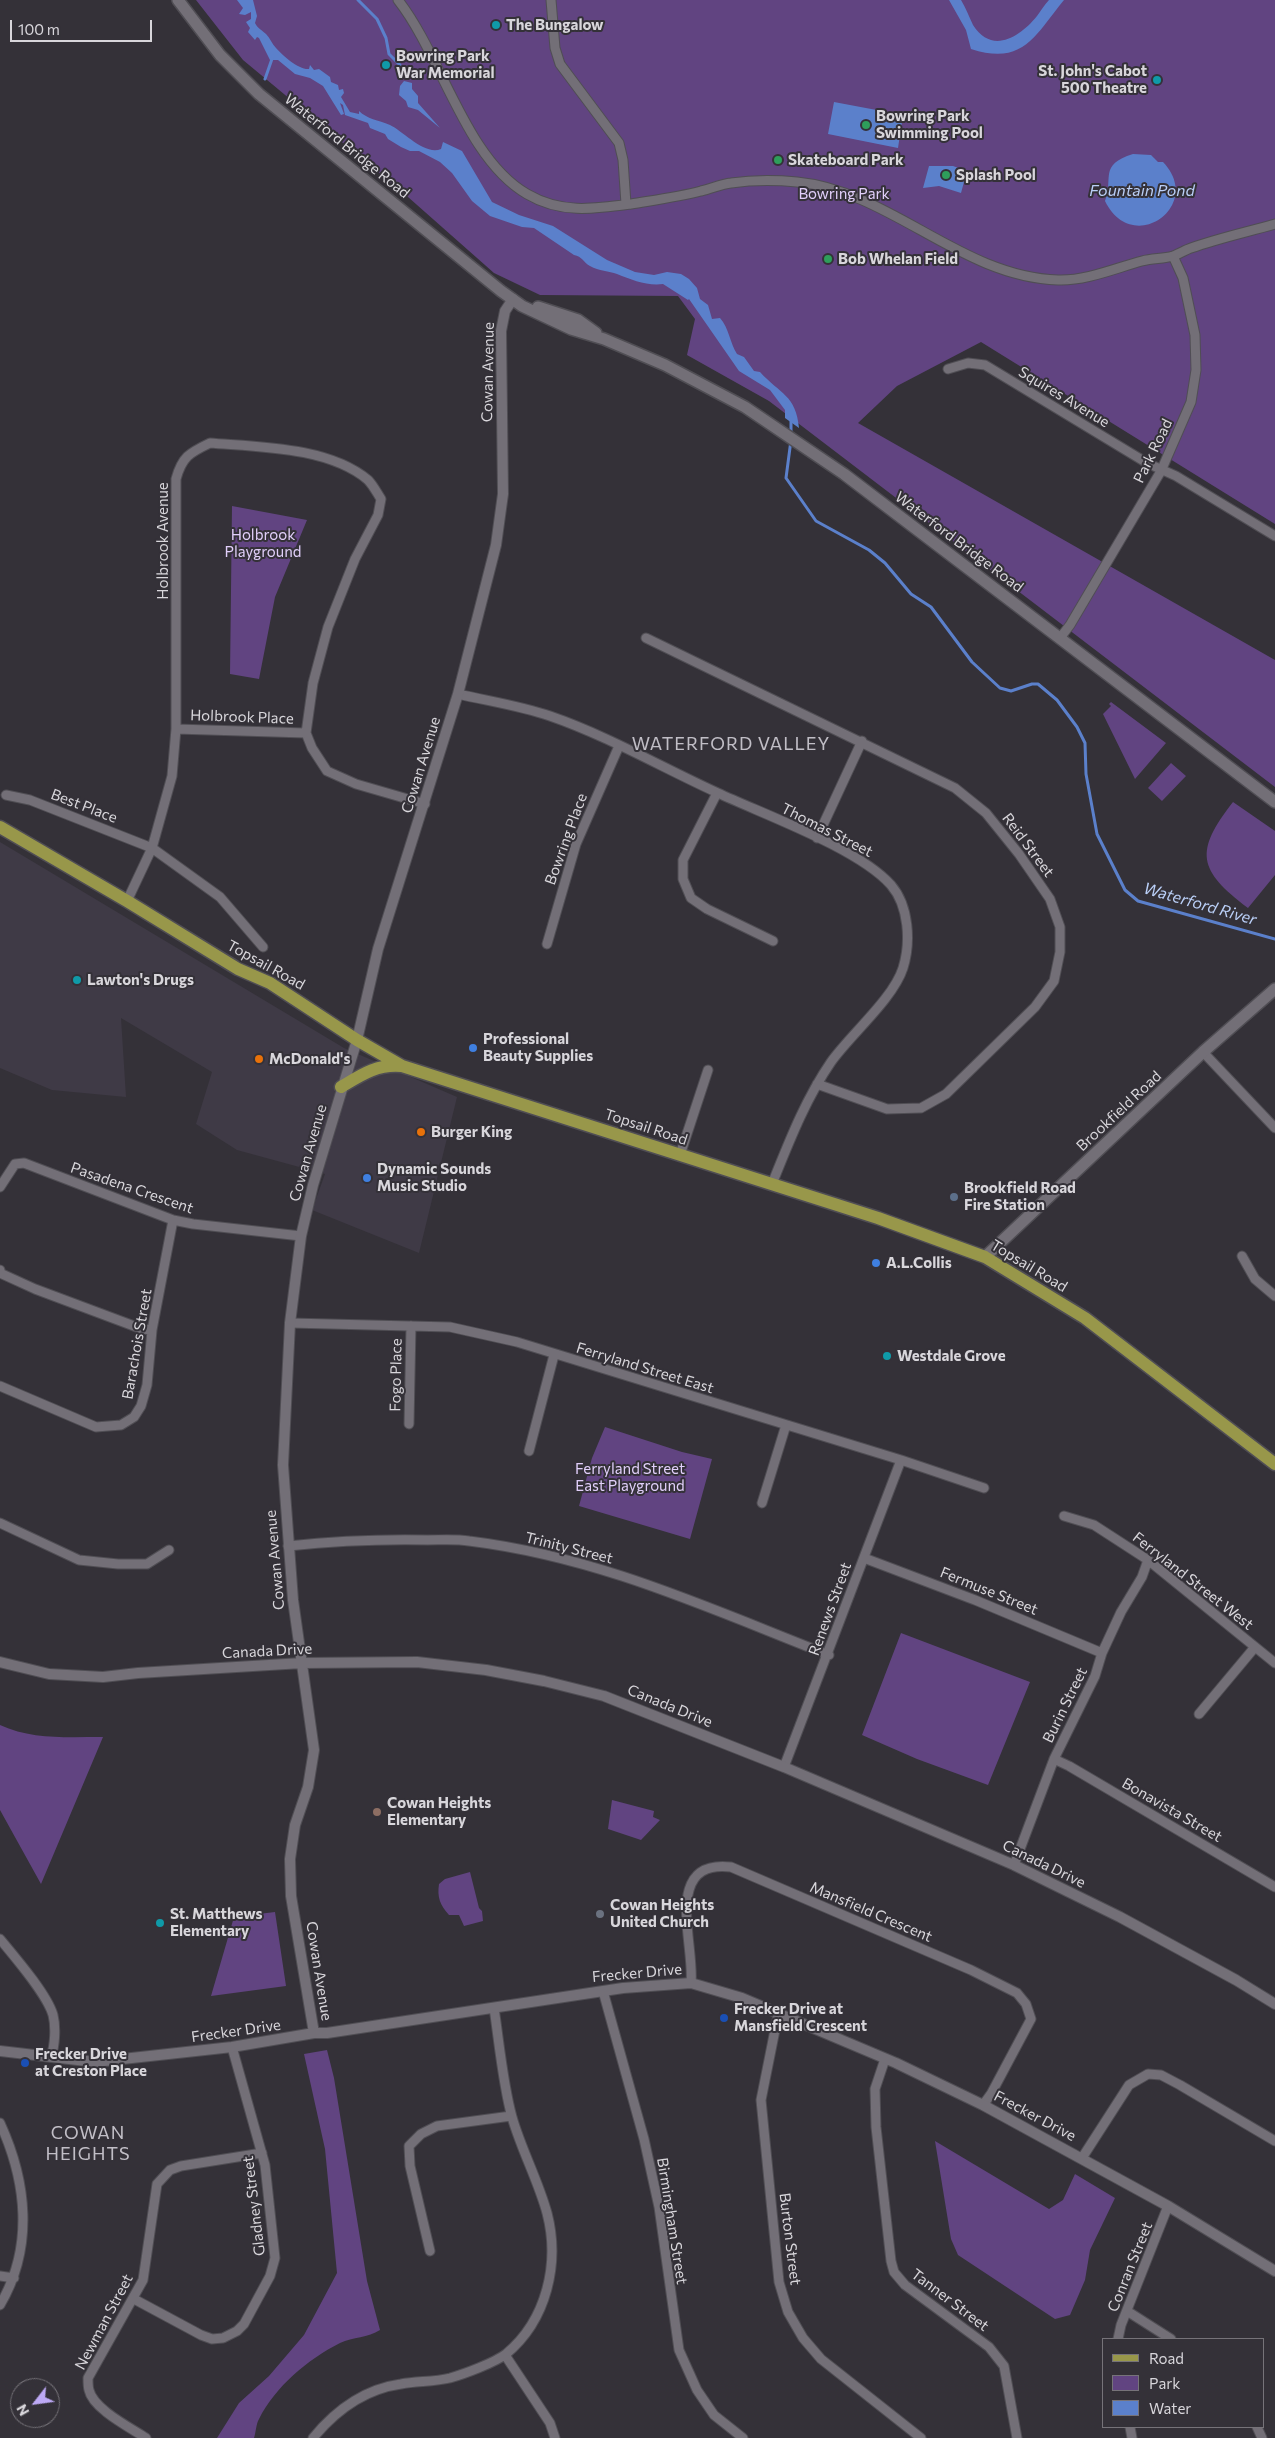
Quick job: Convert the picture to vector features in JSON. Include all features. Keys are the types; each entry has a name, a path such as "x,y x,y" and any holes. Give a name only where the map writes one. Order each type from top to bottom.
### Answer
{"main road":[{"name":"Waterford Bridge Road","path":"178,0 220,55 259,94 513,299 578,320 604,339 680,372 745,407 773,425 844,474 1275,802"},
{"name":"Topsail Road","path":"0,827 127,901 238,970 270,983 357,1040 402,1066 878,1218 985,1256 1085,1318 1275,1464"},
{"name":"Brookfield Road","path":"985,1256 1203,1052 1275,989"},
{"path":"341,1087 367,1071 381,1066 402,1066"}],"street":[{"path":"398,0 419,32 481,149 494,168 526,194 545,203 574,210 603,209 672,198 708,190 728,183 791,182 822,186 864,202 982,262 1033,278 1062,280 1094,274 1153,258 1173,256 1189,248 1275,224"},
{"path":"551,0 554,48 560,64 619,143 630,204"},
{"name":"Park Road","path":"1060,638 1070,625 1162,470 1191,402 1196,370 1193,326 1182,278 1173,256"},
{"name":"Cowan Avenue","path":"314,2033 291,1896 290,1868 296,1825 308,1788 314,1750 288,1546 283,1465 290,1323 301,1236 341,1087 357,1040 378,949 458,694 496,545 503,494 501,331 505,311 513,299"},
{"name":"Squires Avenue","path":"948,369 968,363 985,365 1275,536"},
{"name":"Holbrook Avenue","path":"127,901 152,848 172,776 176,729 176,479 181,461 196,449 210,443 316,455 354,470 370,481 381,499 378,515 355,559 328,627 313,683 306,733"},
{"name":"Reid Street","path":"646,638 862,741 955,788 986,813 1020,854 1050,898 1060,927 1060,952 1054,981 1035,1007 946,1094 921,1108 886,1108 817,1084"},
{"name":"Thomas Street","path":"458,694 550,716 619,746 817,838 874,869 892,886 903,906 907,926 903,968 891,991 849,1039 817,1084 798,1120 772,1184"},
{"name":"Holbrook Place","path":"176,729 306,733"},
{"path":"306,733 312,748 327,771 356,784 425,804"},
{"path":"817,838 862,741"},
{"name":"Bowring Place","path":"548,944 579,836 619,746"},
{"path":"717,792 684,860 683,878 691,898 707,909 773,940"},
{"name":"Best Place","path":"6,795 30,800 152,848 220,897 263,947"},
{"path":"1203,1052 1275,1128"},
{"path":"680,1155 708,1070"},
{"name":"Pasadena Crescent","path":"0,1187 15,1164 24,1162 173,1220 301,1236"},
{"name":"Barachois Street","path":"0,1386 96,1427 121,1426 134,1417 141,1406 147,1385 152,1330 173,1220"},
{"path":"1242,1256 1255,1279 1275,1296"},
{"path":"0,1270 0,1273 35,1289 142,1329 152,1330"},
{"name":"Ferryland Street East","path":"290,1323 450,1327 517,1342 554,1355 902,1460 984,1488"},
{"name":"Fogo Place","path":"409,1424 411,1326"},
{"path":"529,1451 554,1355"},
{"path":"762,1503 786,1425"},
{"name":"Renews Street","path":"784,1767 902,1460"},
{"name":"Ferryland Street West","path":"1064,1516 1094,1526 1148,1560 1275,1662"},
{"path":"1,1527 79,1560 118,1564 147,1564 169,1550"},
{"name":"Trinity Street","path":"288,1546 381,1539 468,1541 555,1556 668,1590 828,1655"},
{"name":"Fermuse Street","path":"864,1558 975,1600 1102,1653"},
{"name":"Burin Street","path":"1014,1865 1019,1846 1054,1759 1095,1676 1102,1653 1121,1612 1142,1577 1148,1560"},
{"path":"1198,1714 1255,1647"},
{"name":"Canada Drive","path":"0,1662 50,1674 102,1677 302,1663 417,1662 486,1670 544,1681 604,1696 784,1767 1014,1865 1120,1917 1275,2004"},
{"name":"Bonavista Street","path":"1054,1759 1275,1887"},
{"name":"Mansfield Crescent","path":"691,1983 692,1966 685,1906 692,1882 703,1869 716,1865 731,1867 971,1970 1017,1993 1026,2004 1031,2019 992,2094 983,2105"},
{"path":"0,1939 50,2008 53,2016 54,2048 51,2057"},
{"name":"Frecker Drive","path":"0,2051 95,2062 232,2048 314,2033 327,2033 603,1991 691,1983 742,1998 778,2015 885,2059 983,2105 1168,2206 1275,2271"},
{"name":"Birmingham Street","path":"603,1991 644,2139 659,2208 679,2350 697,2390 714,2415 743,2438"},
{"path":"313,2438 336,2413 368,2393 399,2384 450,2378 505,2355 527,2331 542,2303 551,2276 553,2244 547,2212 511,2116 494,2008"},
{"name":"Burton Street","path":"778,2015 761,2100 779,2282 788,2312 803,2338 821,2359 921,2438"},
{"name":"Gladney Street","path":"134,2298 206,2338 217,2339 228,2337 241,2327 270,2276 275,2258 267,2175 232,2048"},
{"name":"Tanner Street","path":"885,2059 875,2089 876,2127 894,2272 905,2285 989,2347 1004,2366 1017,2438"},
{"path":"1082,2158 1129,2085 1148,2074 1161,2075 1275,2140"},
{"path":"430,2251 410,2166 409,2146 421,2134 437,2126 511,2116"},
{"path":"0,2123 21,2183 24,2219 20,2254 14,2278 0,2305"},
{"name":"Newman Street","path":"146,2438 108,2414 92,2398 88,2390 88,2378 134,2298 145,2270 154,2195 160,2179 170,2170 181,2166 262,2154"},
{"name":"Conran Street","path":"1118,2338 1168,2206"},
{"path":"0,2276 14,2278"},
{"path":"1127,2312 1169,2338"},
{"path":"505,2355 550,2423 555,2438"}],"shaded area":[{"path":"0,842 344,1048 457,1097 419,1253 312,1210 325,1174 237,1150 196,1124 212,1072 121,1018 126,1097 52,1090 0,1068"}],"green space":[{"name":"Bowring Park","path":"196,0 1275,0 1275,524 981,342 897,386 858,423 1275,660 1275,787 769,401 687,355 695,319 678,296 540,295 494,273 408,197 243,60"},
{"name":"Holbrook Playground","path":"232,506 307,520 275,597 259,679 230,674"},
{"path":"1111,702 1166,743 1135,779 1103,714 1111,706 1109,704"},
{"path":"1171,763 1186,776 1162,801 1148,788"},
{"path":"1233,802 1275,831 1275,875 1248,908 1231,895 1219,882 1211,871 1207,860 1207,847 1212,834 1220,819"},
{"name":"Ferryland Street East Playground","path":"605,1427 682,1452 712,1459 690,1539 579,1506 592,1458"},
{"path":"901,1633 1030,1682 988,1785 917,1759 862,1735"},
{"path":"0,1725 12,1730 38,1735 103,1737 41,1884 0,1810"},
{"path":"612,1800 654,1811 653,1817 660,1820 641,1840 608,1829"},
{"path":"470,1872 479,1908 482,1911 483,1921 464,1926 459,1915 449,1915 443,1908 438,1893 439,1884 445,1879"},
{"path":"275,1912 286,1986 211,1996 234,1917"},
{"path":"327,2050 334,2078 367,2281 380,2330 371,2335 340,2343 316,2357 294,2375 283,2385 266,2407 258,2421 254,2438 217,2438 239,2403 269,2376 304,2335 337,2273 325,2149 304,2054"},
{"path":"935,2141 1049,2209 1063,2200 1075,2174 1115,2198 1090,2250 1085,2280 1070,2315 1055,2319 958,2255 951,2239"}],"water":[{"path":"237,0 253,0 257,16 256,25 287,58 305,69 309,69 310,65 314,70 319,69 330,77 331,82 338,85 339,90 343,89 344,93 341,97 350,112 359,114 359,111 369,118 390,125 414,142 428,149 441,149 443,142 462,151 492,202 519,215 553,226 607,260 635,272 654,275 667,272 681,274 689,279 697,288 700,299 708,305 712,319 720,318 723,322 737,354 744,357 754,371 760,372 791,402 799,428 785,418 785,410 770,390 739,371 689,299 663,284 640,282 593,268 534,228 522,227 490,216 472,201 452,173 440,162 419,151 410,151 401,147 388,139 385,134 370,128 368,123 345,115 343,105 340,103 344,114 341,115 323,86 310,78 295,74 278,60 270,60 259,38 257,37 255,40 248,32 250,28 246,22 251,19 251,12 245,15 239,14 243,8"},
{"path":"949,0 961,0 973,25 981,34 997,41 1006,40 1014,36 1030,24 1049,0 1064,0 1036,35 1026,44 1016,50 1004,53 989,53 971,49 966,30"},
{"path":"404,81 412,83 412,89 418,96 418,103 440,128 418,110 408,107 406,101 399,95 400,86"},
{"name":"Bowring Park Swimming Pool","path":"834,102 903,115 898,148 828,134"},
{"name":"Fountain Pond","path":"1133,154 1151,155 1158,162 1163,162 1174,179 1175,195 1170,208 1160,219 1146,225 1131,225 1117,217 1105,201 1111,168 1122,158"},
{"name":"Splash Pool","path":"929,166 953,166 967,171 961,193 939,186 923,188"}],"waterway":[{"path":"358,0 377,19 386,38 389,54 400,65"},
{"path":"265,79 273,56"},
{"name":"Waterford River","path":"791,418 791,434"},
{"name":"Waterford River","path":"791,440 786,478 816,521 869,550 885,563 911,594 931,607 972,662 1000,688 1011,691 1032,684 1038,684 1057,700 1077,727 1085,743 1086,774 1097,834 1125,890 1138,901 1275,939"}],"place":[{"name":"The Bungalow","path":"496,25"},
{"name":"Bowring Park War Memorial","path":"386,65"},
{"name":"St. John's Cabot 500 Theatre","path":"1157,80"},
{"name":"Bowring Park Swimming Pool","path":"866,125"},
{"name":"Skateboard Park","path":"778,160"},
{"name":"Splash Pool","path":"946,175"},
{"name":"Bob Whelan Field","path":"828,259"},
{"name":"Lawton's Drugs","path":"77,980"},
{"name":"Professional Beauty Supplies","path":"473,1048"},
{"name":"McDonald's","path":"259,1059"},
{"name":"Burger King","path":"421,1132"},
{"name":"Dynamic Sounds Music Studio","path":"367,1178"},
{"name":"Brookfield Road Fire Station","path":"954,1197"},
{"name":"A.L.Collis","path":"876,1263"},
{"name":"Westdale Grove","path":"887,1356"},
{"name":"Cowan Heights Elementary","path":"377,1812"},
{"name":"Cowan Heights United Church","path":"600,1914"},
{"name":"St. Matthews Elementary","path":"160,1923"},
{"name":"Frecker Drive at Mansfield Crescent","path":"724,2018"},
{"name":"Frecker Drive at Creston Place","path":"25,2063"}],"district":[{"name":"WATERFORD VALLEY","path":"731,744"},
{"name":"COWAN HEIGHTS","path":"88,2143"}]}
